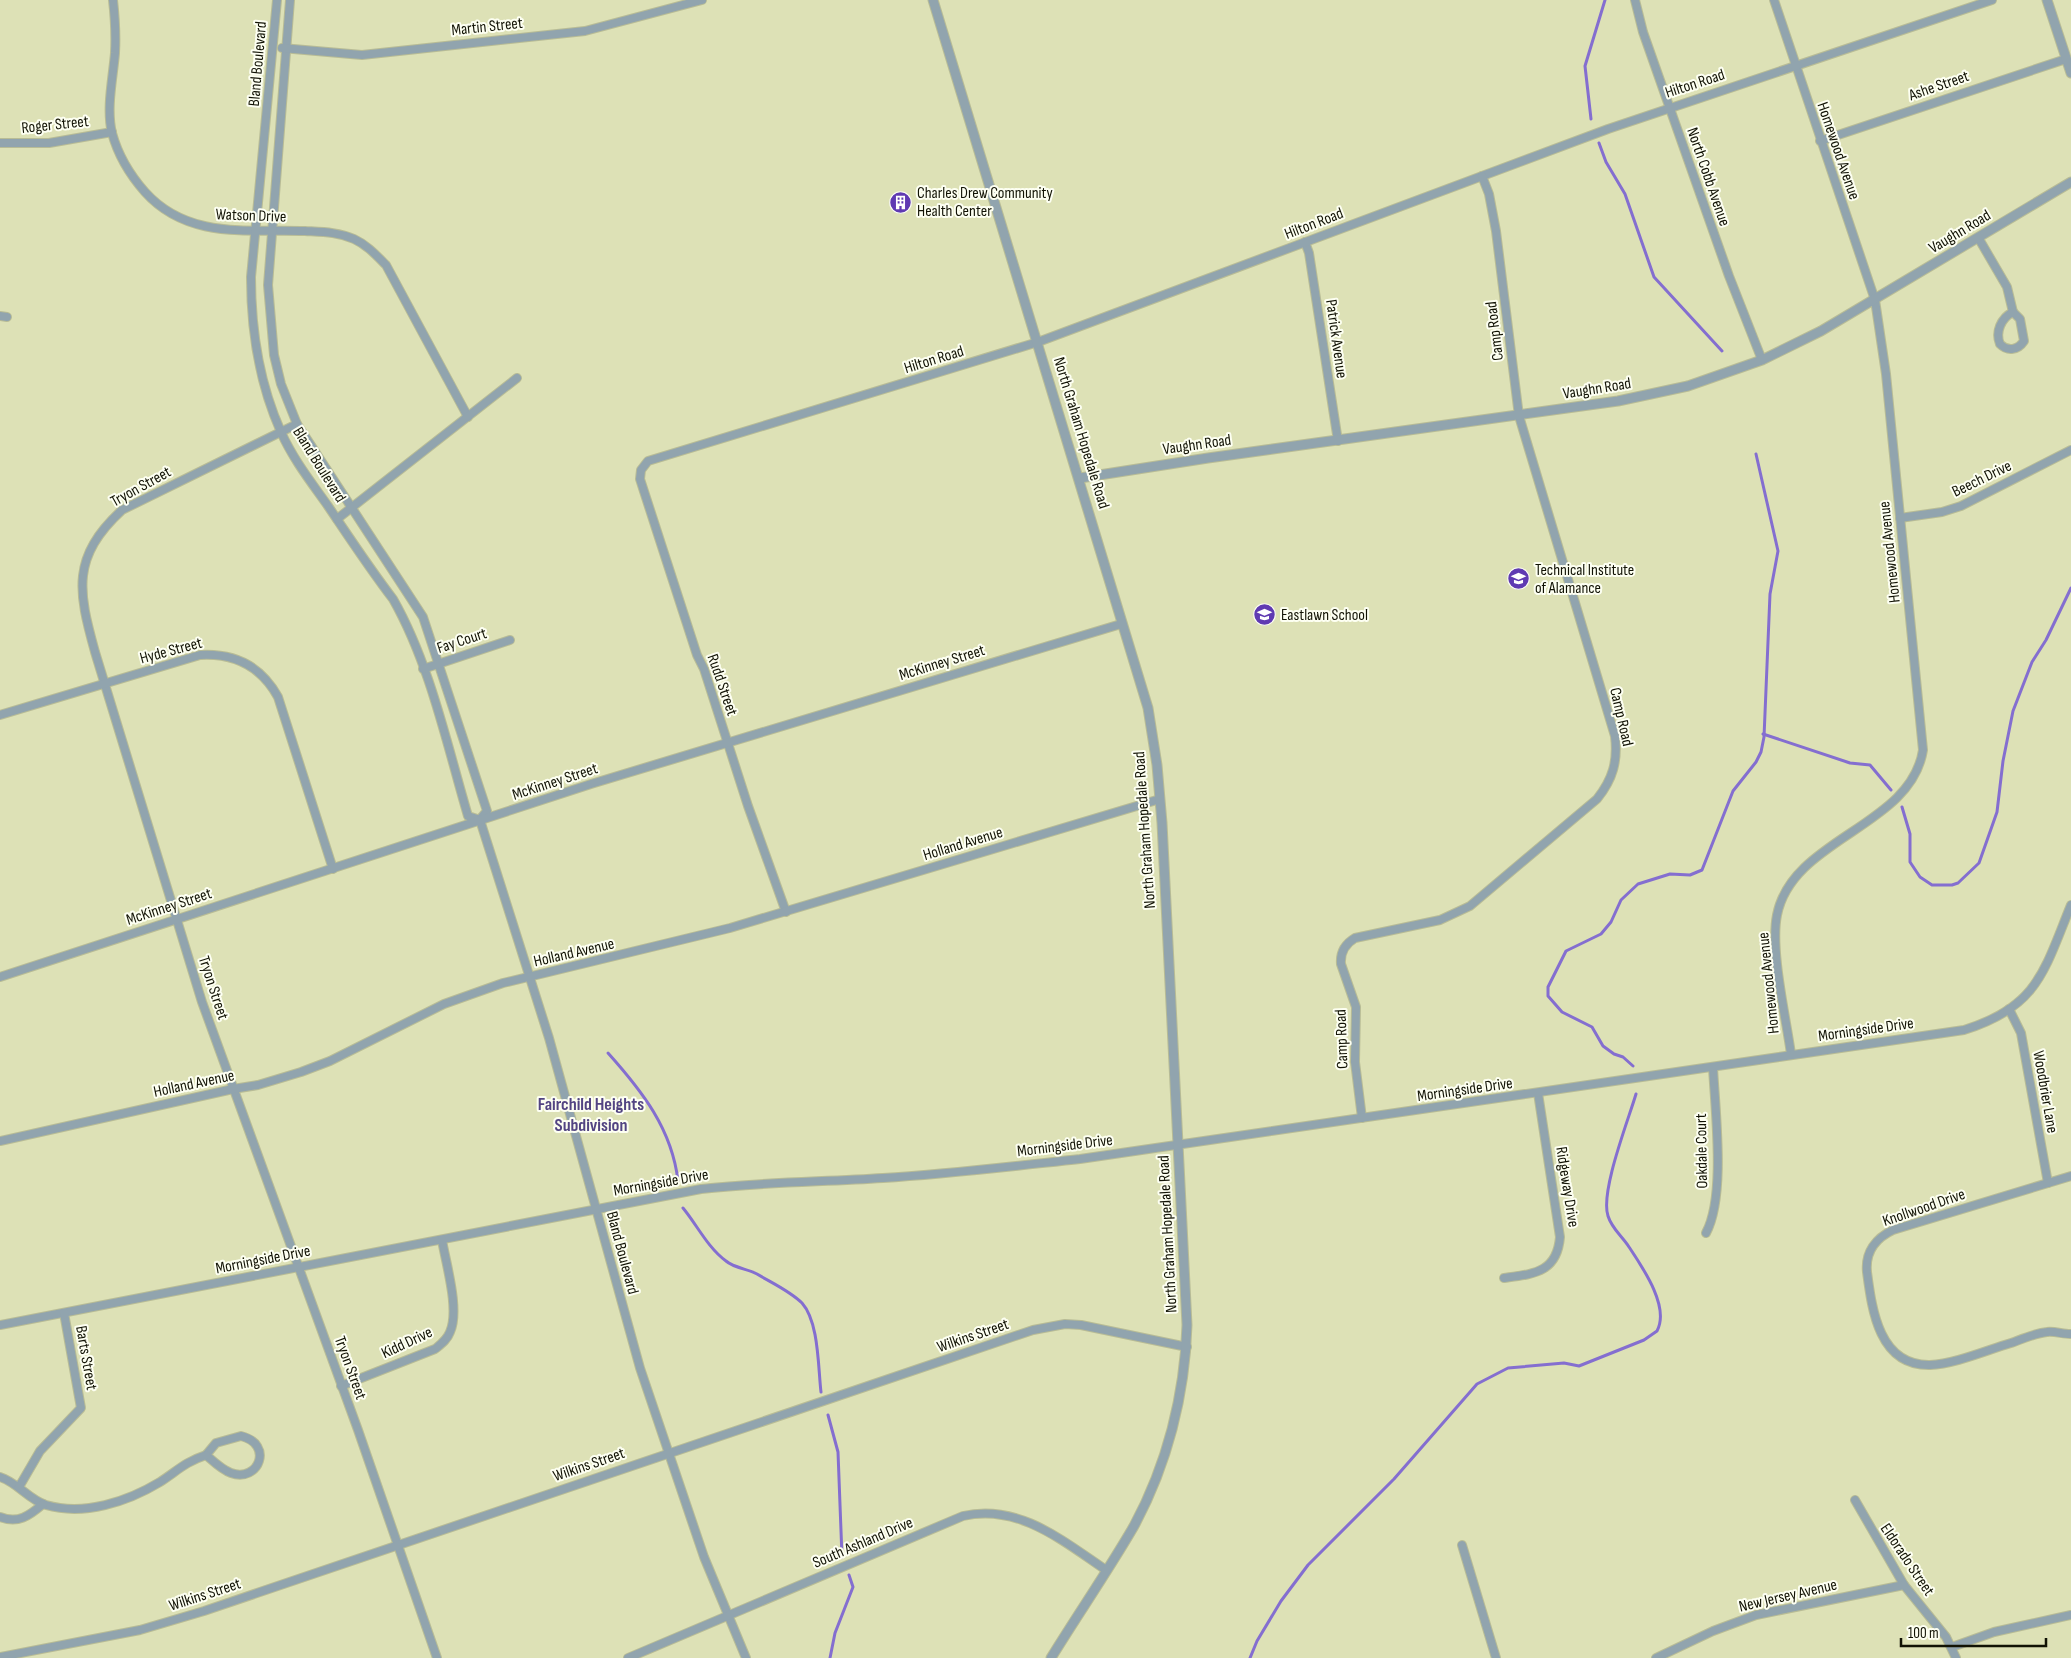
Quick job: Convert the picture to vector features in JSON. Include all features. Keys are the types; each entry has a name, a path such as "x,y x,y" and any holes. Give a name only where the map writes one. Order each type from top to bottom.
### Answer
{"street":[{"name":"Watson Drive","path":"113,0 115,20 111,100 112,132 122,159 136,182 167,211 209,229 340,234 354,239 376,254 386,265 468,417"},
{"name":"Bland Boulevard","path":"277,0 251,277 253,333 265,388 281,432 300,466 393,600 413,638 468,816 480,820"},
{"name":"Bland Boulevard","path":"290,0 268,285 270,335 281,384 297,424 351,509 416,603 432,639 487,811 480,820"},
{"name":"Martin Street","path":"273,48 362,55 585,30 702,0"},
{"name":"North Graham Hopedale Road","path":"933,0 1080,478 1121,624 1148,708 1160,799 1187,1347 1177,1408 1160,1467 1134,1524 1051,1658"},
{"name":"North Cobb Avenue","path":"1634,0 1669,107 1750,335 1762,360"},
{"name":"Homewood Avenue","path":"1774,0 1794,65 1875,300 1881,330 1923,750 1921,762 1914,778 1902,793 1803,868 1787,889 1781,902 1776,929 1777,951 1791,1054"},
{"name":"Hilton Road","path":"644,465 648,461 1038,342 1669,107 1794,65 1850,49 1992,0"},
{"path":"2047,0 2071,73"},
{"name":"Ashe Street","path":"1820,141 2066,59"},
{"name":"Roger Street","path":"0,143 49,143 112,132"},
{"name":"Camp Road","path":"1362,1118 1355,1062 1356,1007 1341,964 1345,946 1355,938 1440,920 1470,906 1597,799 1611,779 1615,767 1614,736 1519,416 1496,231 1482,176"},
{"name":"Vaughn Road","path":"1080,478 1208,458 1519,416 1658,393 1712,378 1762,360 1821,331 2071,182"},
{"path":"1978,239 2007,287 2013,312 2020,319 2024,341 2015,349 2009,350 2000,344 1997,334 2004,318 2013,312"},
{"name":"Patrick Avenue","path":"1305,242 1309,253 1338,441"},
{"path":"337,519 517,378"},
{"name":"Tryon Street","path":"297,424 122,510 106,525 92,546 83,572 81,595 90,635 202,1002 437,1658"},
{"name":"Beech Drive","path":"1900,518 1942,512 1961,506 2071,450"},
{"name":"Rudd Street","path":"644,465 640,479 727,742 786,912"},
{"name":"McKinney Street","path":"0,977 480,820 727,742 1121,624"},
{"name":"Fay Court","path":"423,669 510,640"},
{"name":"Hyde Street","path":"0,715 200,655 219,654 232,657 255,669 264,677 278,697 333,869"},
{"name":"Holland Avenue","path":"0,1140 258,1085 330,1060 444,1004 503,983 664,946 786,912 1160,799"},
{"name":"Bland Boulevard","path":"480,820 549,1038 640,1368 704,1557 746,1658"},
{"name":"Morningside Drive","path":"0,1324 298,1268 387,1248 442,1240 596,1208 702,1189 738,1185 884,1178 990,1170 1178,1146 1791,1054 1964,1030 1980,1025 2009,1009 2026,996 2042,976 2071,905"},
{"name":"Woodbrier Lane","path":"2009,1009 2021,1033 2048,1183"},
{"name":"Oakdale Court","path":"1706,1233 1714,1215 1717,1197 1713,1067"},
{"name":"Ridgeway Drive","path":"1504,1278 1531,1274 1545,1268 1557,1255 1560,1246 1538,1093"},
{"name":"Knollwood Drive","path":"2070,1334 2048,1332 1941,1363 1925,1364 1908,1360 1890,1347 1877,1327 1867,1270 1868,1256 1872,1248 1885,1234 2071,1176"},
{"name":"Kidd Drive","path":"341,1386 434,1349 444,1342 450,1331 454,1315 442,1240"},
{"name":"Barts Street","path":"20,1487 40,1451 82,1408 64,1313"},
{"name":"Wilkins Street","path":"0,1657 140,1630 397,1546 1049,1326 1065,1324 1089,1326 1187,1347"},
{"path":"0,1477 20,1487 43,1504 78,1509 114,1503 144,1491 188,1462 206,1455 216,1443 241,1436 250,1438 256,1444 260,1453 257,1466 250,1472 242,1475 226,1471 206,1455"},
{"name":"Eldorado Street","path":"1854,1500 1904,1585 1946,1637 1956,1658"},
{"path":"0,1517 11,1521 20,1520 43,1504"},
{"name":"South Ashland Drive","path":"628,1658 904,1540 976,1513 1003,1513 1036,1525 1106,1570"},
{"path":"1462,1545 1496,1658"},
{"name":"New Jersey Avenue","path":"1656,1658 1713,1631 1756,1615 1904,1585"},
{"path":"1952,1647 1994,1632 2071,1615"}],"waterway":[{"path":"1591,119 1585,66 1605,0"},
{"path":"1599,143 1606,162 1625,194 1654,277 1722,351"},
{"path":"1633,1066 1623,1057 1614,1054 1603,1046 1592,1027 1562,1012 1548,996 1548,987 1566,951 1601,934 1611,922 1621,900 1638,884 1670,874 1690,875 1702,870 1733,791 1756,762 1761,752 1764,737 1770,594 1778,551 1756,454"},
{"path":"1902,807 1910,834 1910,862 1920,877 1932,885 1952,885 1958,883 1979,863 1997,812 2003,761 2013,711 2032,662 2046,640 2071,588"},
{"path":"1763,734 1850,763 1870,765 1891,790"},
{"path":"608,1053 644,1096 654,1112 669,1144 675,1162 678,1181"},
{"path":"1250,1658 1257,1641 1281,1601 1308,1565 1394,1479 1477,1384 1508,1368 1564,1363 1579,1366 1644,1340 1657,1331 1660,1321 1658,1299 1635,1256 1612,1225 1608,1216 1607,1205 1611,1174 1636,1094"},
{"path":"683,1208 708,1243 726,1261 757,1274 802,1303 808,1311 815,1333 821,1392"},
{"path":"828,1415 838,1452 842,1557"},
{"path":"830,1658 835,1633 853,1587 849,1575"}],"place":[{"name":"Charles Drew Community Health Center","path":"901,202"},
{"name":"Technical Institute of Alamance","path":"1519,579"},
{"name":"Eastlawn School","path":"1265,615"}],"district":[{"name":"Fairchild Heights Subdivision","path":"591,1114"}]}
